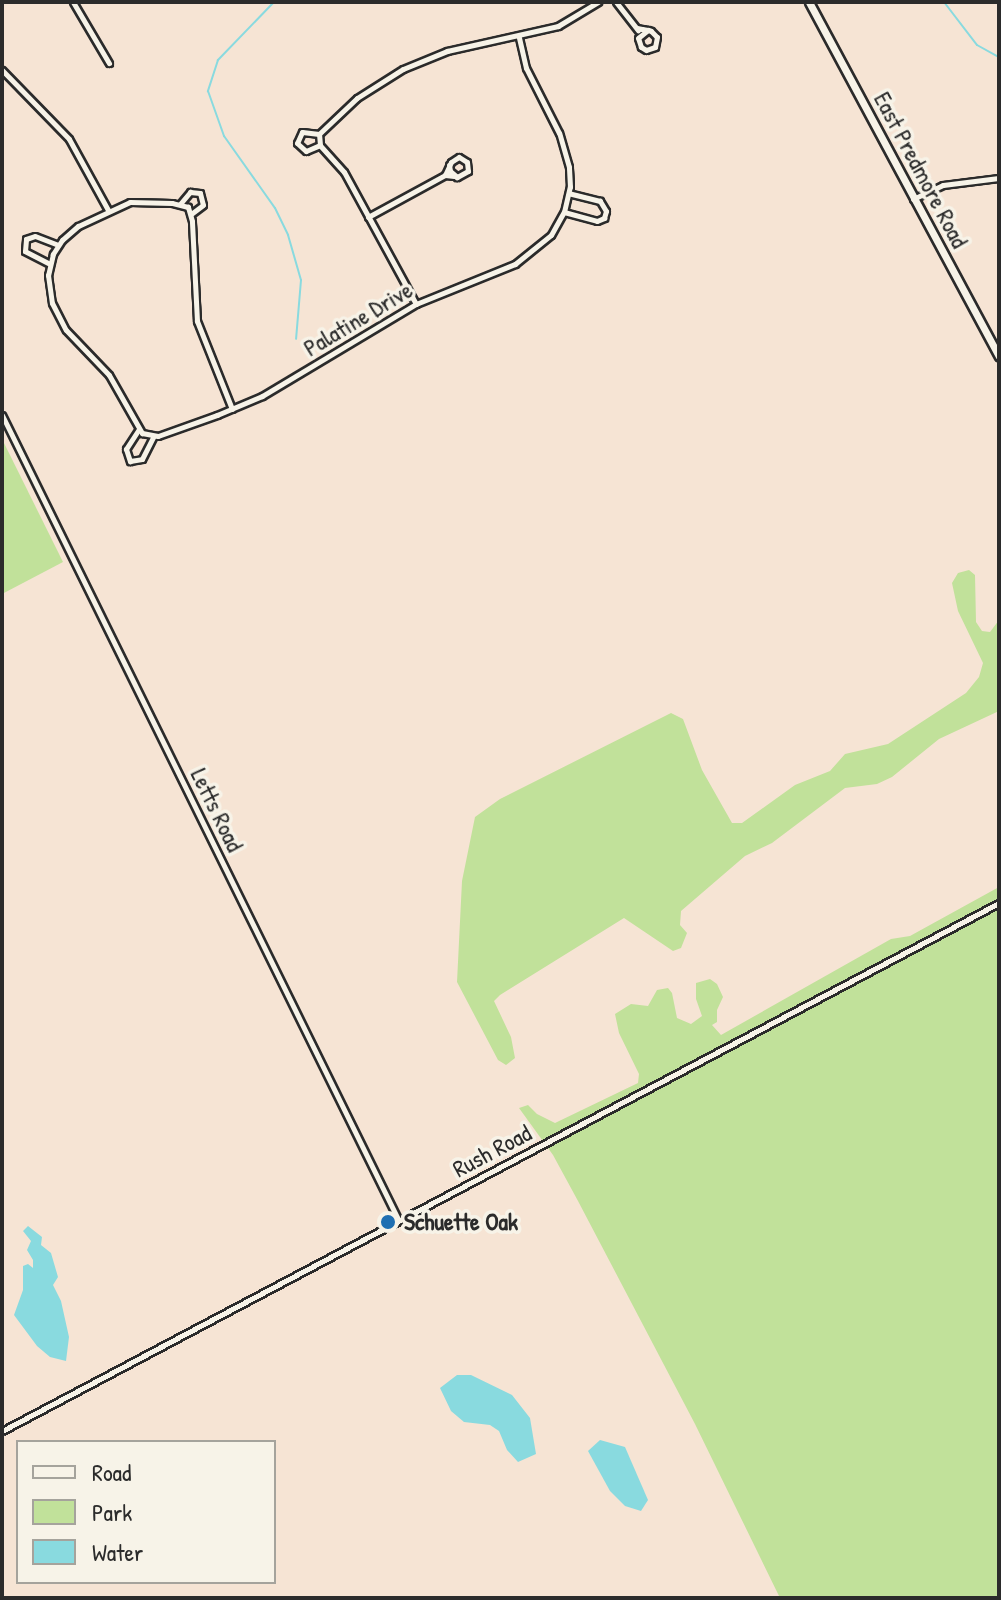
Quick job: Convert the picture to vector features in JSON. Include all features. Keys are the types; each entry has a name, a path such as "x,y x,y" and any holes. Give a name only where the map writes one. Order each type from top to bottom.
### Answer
{"street":[{"path":"73,2 109,63"},
{"path":"319,134 357,98 403,69 447,51 558,26 598,2"},
{"path":"616,2 637,28 643,49 655,47 656,35 637,28"},
{"name":"East Predmore Road","path":"809,2 999,356"},
{"path":"638,38 648,30"},
{"name":"Palatine Drive","path":"139,429 126,449 130,461 142,459 153,437 232,409 297,377 416,304 528,256 551,235 564,212 569,193 569,167 564,144 534,89 519,37"},
{"path":"2,70 69,139 108,210"},
{"path":"319,134 302,132 297,143 306,151 320,145"},
{"path":"319,134 320,145 344,172 416,304"},
{"path":"368,217 445,175 466,174 467,162 459,157 449,165 445,175"},
{"path":"449,165 454,176"},
{"path":"913,199 943,185 999,178"},
{"path":"180,204 190,192 200,193 204,203 191,214"},
{"path":"564,212 597,221 604,218 606,211 600,201 569,193"},
{"path":"153,437 139,429 109,375 74,339 59,318 49,289 50,264 58,245 78,226 108,210 140,201 180,204 191,214 197,321 232,409"},
{"path":"50,264 25,251 26,239 35,236 58,245"},
{"name":"Letts Road","path":"2,415 399,1221"},
{"name":"Rush Road","path":"2,1431 999,903"}],"green space":[{"path":"2,439 63,562 2,594"},
{"path":"969,570 975,575 976,622 982,631 990,632 999,620 999,711 939,739 892,777 877,784 845,788 772,843 745,856 681,911 680,925 687,933 681,948 673,951 624,918 500,995 494,1001 511,1037 515,1058 506,1065 498,1060 457,982 462,881 475,817 500,799 671,713 683,719 702,770 732,823 742,823 795,785 830,771 845,754 888,744 966,693 979,677 983,663 958,611 952,583 958,573"},
{"path":"999,887 999,1598 780,1598 695,1424 578,1201 553,1155 519,1108 528,1105 537,1114 555,1123 638,1083 639,1074 619,1033 615,1014 631,1004 648,1006 657,990 668,988 677,1018 691,1024 702,1016 696,999 696,983 710,979 717,984 723,997 717,1010 717,1022 712,1025 721,1035 891,939 910,936"}],"water":[{"path":"28,1226 42,1237 41,1245 51,1253 58,1277 53,1285 61,1301 69,1337 66,1361 50,1357 37,1346 14,1315 23,1290 23,1266 28,1264 33,1268 33,1260 27,1250 31,1241 23,1231"},
{"path":"457,1375 471,1375 512,1395 530,1418 536,1454 518,1462 507,1450 499,1431 490,1425 464,1422 451,1411 440,1388"},
{"path":"600,1440 625,1447 648,1500 641,1511 625,1506 610,1491 588,1451"}],"waterway":[{"path":"274,2 218,60 208,91 224,136 275,208 288,235 301,280 296,339"},
{"path":"944,2 977,45 999,57"}],"place":[{"name":"Schuette Oak","path":"388,1222"}]}
